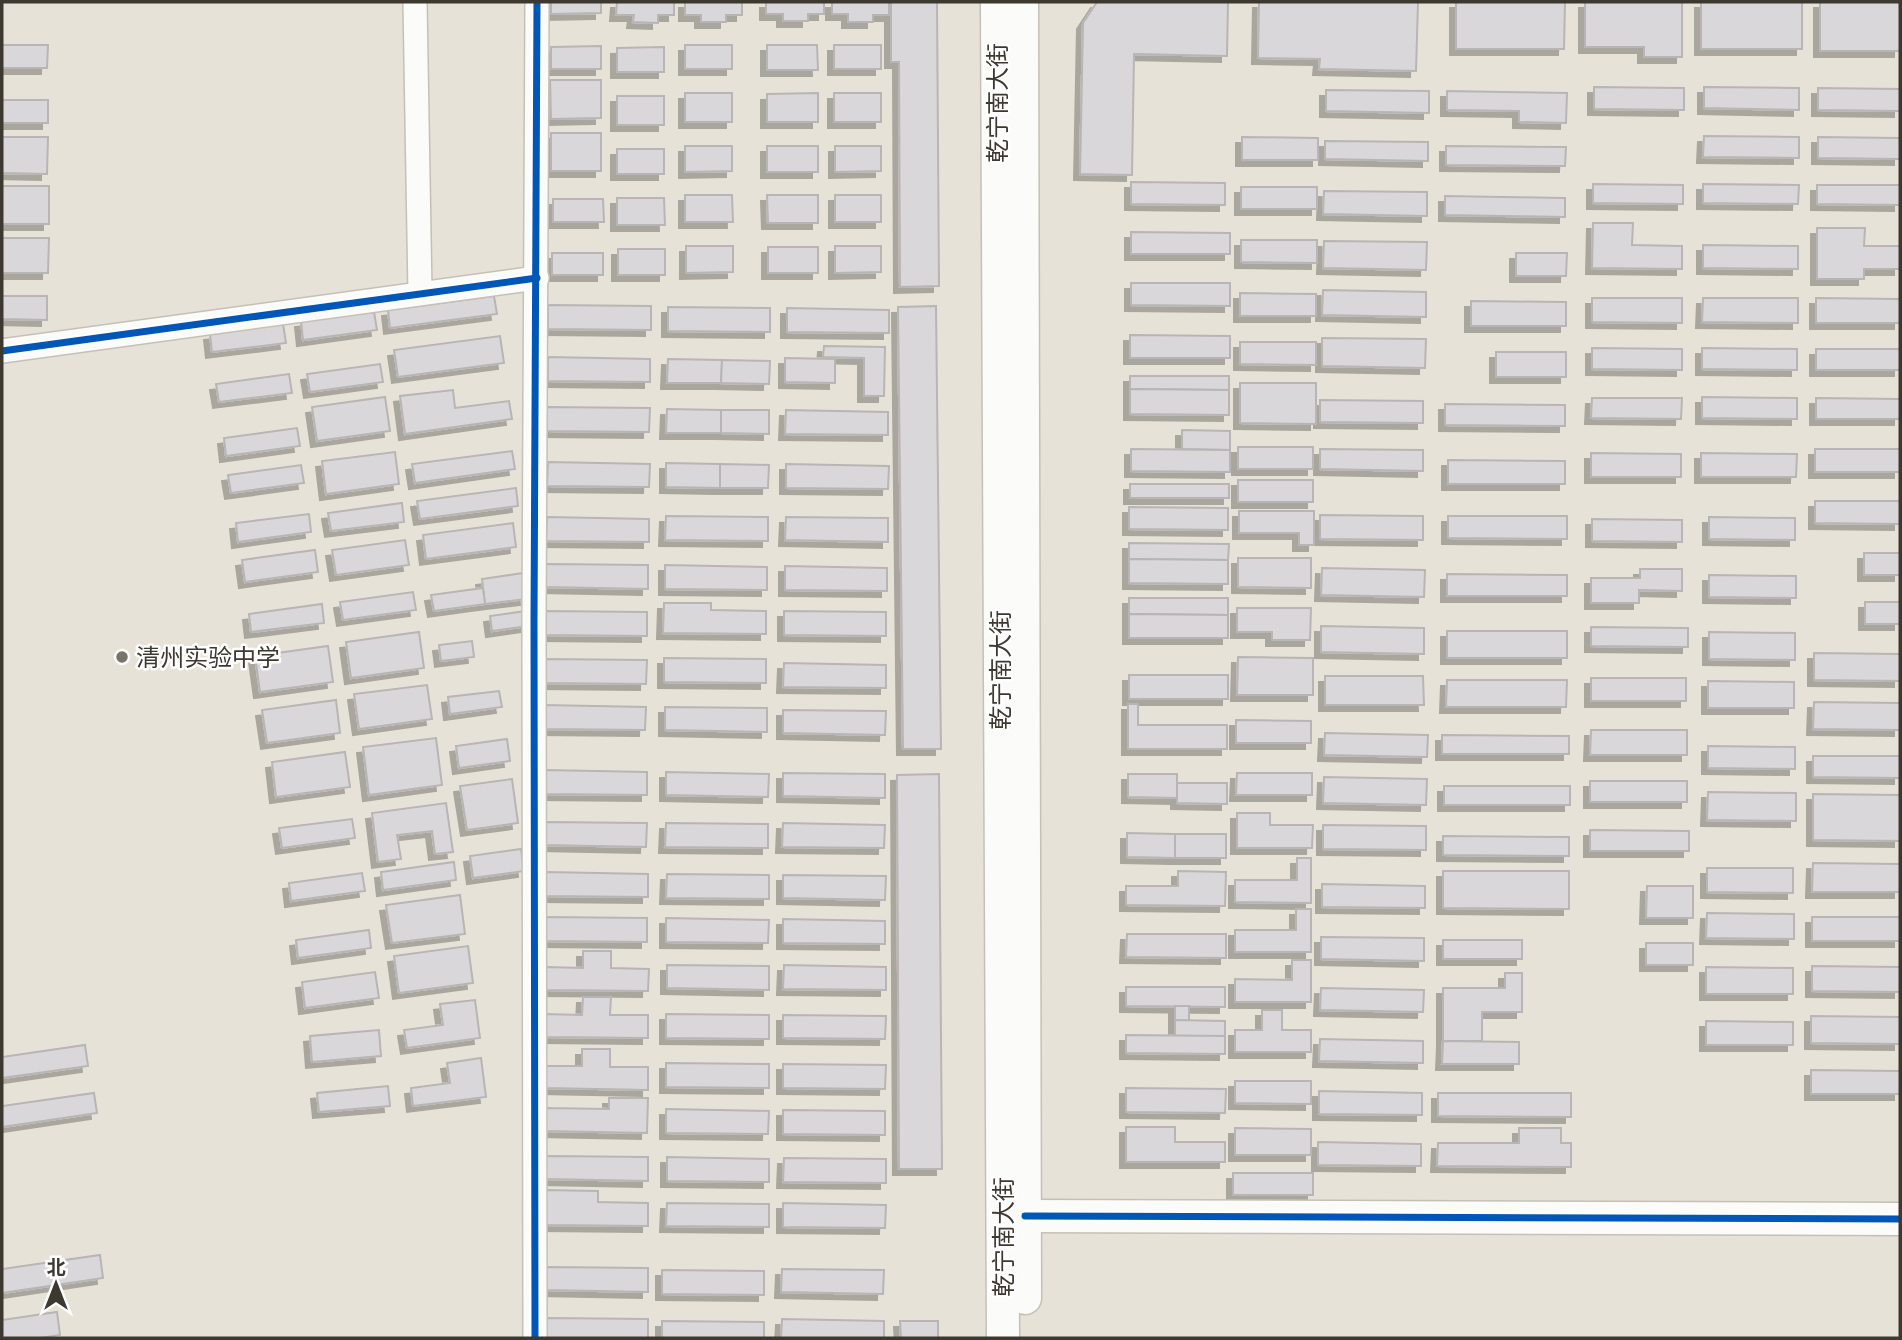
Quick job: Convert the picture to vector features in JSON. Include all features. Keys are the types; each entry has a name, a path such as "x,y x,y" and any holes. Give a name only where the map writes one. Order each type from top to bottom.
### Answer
{"main road":[{"name":"乾宁南大街","path":"997,2 1003,1338"},
{"name":"乾宁南大街","path":"1022,2 1025,1338"},
{"path":"1025,1216 1900,1219"}],"street":[{"path":"415,2 420,293"},
{"path":"535,1338 537,2"},
{"path":"2,351 537,278"}],"building":[{"path":"551,2 601,2 601,13 551,14"},
{"path":"617,2 674,2 674,15 658,15 658,23 633,22 634,15 616,15"},
{"path":"685,2 742,2 742,15 726,15 726,22 701,22 701,15 685,15"},
{"path":"766,2 824,2 824,14 808,14 808,21 783,21 783,14 766,14"},
{"path":"832,2 889,2 889,15 873,15 873,22 848,22 848,14 832,14"},
{"path":"891,2 937,2 939,286 900,287 899,62 891,62"},
{"path":"1097,2 1228,2 1227,56 1134,54 1132,175 1080,174 1083,23"},
{"path":"1259,2 1418,2 1416,71 1319,69 1320,59 1258,58"},
{"path":"1456,2 1565,2 1564,49 1456,49"},
{"path":"1585,2 1682,2 1682,57 1644,57 1644,47 1585,47"},
{"path":"1701,2 1802,2 1802,49 1701,49"},
{"path":"1820,2 1900,2 1900,51 1820,51"},
{"path":"2,45 48,45 47,68 2,68"},
{"path":"685,45 732,45 732,69 685,69"},
{"path":"767,45 817,45 818,70 767,70"},
{"path":"834,45 881,45 881,69 834,69"},
{"path":"601,46 601,69 551,69 551,47"},
{"path":"664,47 664,72 617,72 617,48"},
{"path":"550,80 601,80 601,118 551,119"},
{"path":"1594,87 1684,88 1684,110 1594,109"},
{"path":"1704,87 1799,88 1799,110 1704,108"},
{"path":"1818,88 1900,89 1900,111 1818,110"},
{"path":"1326,90 1429,91 1429,113 1326,111"},
{"path":"1447,91 1567,93 1566,123 1519,122 1519,111 1447,110"},
{"path":"685,93 732,93 732,122 685,122"},
{"path":"818,93 818,122 767,122 767,94"},
{"path":"834,93 881,93 881,122 834,122"},
{"path":"617,96 664,96 664,125 617,125"},
{"path":"2,100 48,100 48,123 2,123"},
{"path":"551,133 601,133 601,171 551,171"},
{"path":"1704,136 1799,137 1799,158 1703,157"},
{"path":"2,137 48,137 47,174 2,173"},
{"path":"1242,137 1318,138 1318,160 1242,160"},
{"path":"1818,137 1900,138 1900,159 1818,158"},
{"path":"1325,141 1428,142 1428,161 1325,159"},
{"path":"685,146 732,146 732,171 685,172"},
{"path":"767,146 818,146 818,172 767,172"},
{"path":"835,146 881,146 881,171 835,172"},
{"path":"1446,146 1566,147 1565,166 1446,165"},
{"path":"617,149 664,149 664,174 617,174"},
{"path":"1131,182 1225,183 1225,205 1131,204"},
{"path":"1593,184 1683,185 1683,204 1593,203"},
{"path":"1703,184 1799,185 1798,204 1703,203"},
{"path":"1817,185 1900,185 1900,205 1817,204"},
{"path":"2,186 49,186 49,224 2,224"},
{"path":"1241,187 1317,187 1317,209 1241,209"},
{"path":"1324,191 1427,192 1427,216 1323,214"},
{"path":"685,195 732,195 733,222 685,222"},
{"path":"767,195 818,195 818,223 768,223"},
{"path":"835,195 881,195 881,222 835,222"},
{"path":"1445,196 1565,198 1565,217 1445,215"},
{"path":"617,198 664,198 665,225 617,225"},
{"path":"553,199 603,199 604,222 553,222"},
{"path":"1593,223 1633,223 1632,245 1682,246 1682,269 1592,268"},
{"path":"1817,228 1865,228 1864,246 1900,246 1900,269 1864,269 1864,279 1817,279"},
{"path":"1131,232 1230,233 1230,254 1131,254"},
{"path":"2,238 49,238 48,273 2,273"},
{"path":"1241,240 1317,240 1317,263 1241,262"},
{"path":"1324,241 1427,242 1426,270 1323,268"},
{"path":"1703,245 1798,246 1798,269 1703,268"},
{"path":"686,246 733,246 733,272 686,273"},
{"path":"835,246 881,246 881,272 835,273"},
{"path":"768,247 818,247 818,273 768,273"},
{"path":"618,249 665,249 665,275 618,275"},
{"path":"552,253 603,253 603,275 552,275"},
{"path":"1516,253 1567,253 1566,276 1516,276"},
{"path":"1131,283 1230,283 1230,306 1131,305"},
{"path":"1323,290 1426,292 1426,317 1322,315"},
{"path":"1240,293 1316,294 1316,316 1240,316"},
{"path":"2,296 47,296 47,320 2,319"},
{"path":"494,296 497,314 390,328 388,310"},
{"path":"1592,298 1682,298 1682,323 1592,322"},
{"path":"1703,298 1798,298 1798,323 1702,322"},
{"path":"1816,298 1900,299 1900,323 1816,323"},
{"path":"1471,301 1566,302 1566,326 1471,326"},
{"path":"548,305 651,306 651,330 548,329"},
{"path":"936,306 941,749 903,749 898,307"},
{"path":"668,307 770,308 770,332 668,331"},
{"path":"787,308 889,310 889,333 787,332"},
{"path":"374,312 377,330 303,340 301,321"},
{"path":"283,324 286,343 212,352 210,334"},
{"path":"1130,335 1230,336 1230,358 1130,358"},
{"path":"500,336 504,363 398,377 394,350"},
{"path":"1322,338 1426,339 1425,368 1322,366"},
{"path":"1240,342 1316,342 1316,365 1240,364"},
{"path":"824,346 885,347 884,396 864,396 864,358 823,357"},
{"path":"1592,348 1682,349 1682,370 1592,369"},
{"path":"1702,348 1797,349 1797,370 1702,369"},
{"path":"1816,349 1900,349 1900,370 1816,370"},
{"path":"1496,352 1566,352 1566,377 1496,377"},
{"path":"548,357 650,359 650,382 548,381"},
{"path":"785,358 835,359 835,383 785,382"},
{"path":"668,359 722,360 721,383 667,383"},
{"path":"722,360 770,361 769,384 721,383"},
{"path":"380,364 383,382 310,392 307,374"},
{"path":"289,374 292,393 219,402 216,384"},
{"path":"1130,376 1229,376 1229,390 1130,389"},
{"path":"1240,383 1316,383 1316,424 1240,423"},
{"path":"1130,389 1229,390 1229,415 1130,414"},
{"path":"453,390 455,408 509,401 512,419 405,434 400,396"},
{"path":"385,397 390,431 317,441 312,407"},
{"path":"1702,397 1797,398 1797,419 1702,418"},
{"path":"1592,398 1682,398 1681,419 1591,418"},
{"path":"1816,398 1900,399 1900,419 1816,419"},
{"path":"1320,400 1423,401 1423,423 1320,422"},
{"path":"1445,404 1565,405 1565,426 1445,425"},
{"path":"547,407 650,408 649,432 547,431"},
{"path":"667,409 721,410 721,433 666,433"},
{"path":"721,410 769,410 769,434 721,433"},
{"path":"786,410 888,412 888,435 785,434"},
{"path":"297,428 300,446 226,456 224,438"},
{"path":"1182,430 1230,431 1230,450 1182,449"},
{"path":"1238,447 1313,447 1313,469 1238,469"},
{"path":"1131,449 1230,450 1230,472 1131,471"},
{"path":"1320,449 1423,450 1423,471 1320,469"},
{"path":"1815,449 1900,449 1900,472 1815,472"},
{"path":"512,451 515,469 415,483 412,464"},
{"path":"395,452 399,484 326,494 322,461"},
{"path":"1591,453 1681,454 1681,477 1591,477"},
{"path":"1701,453 1797,454 1796,477 1701,477"},
{"path":"1448,460 1565,461 1565,484 1448,484"},
{"path":"548,462 650,464 649,487 547,486"},
{"path":"666,463 720,464 720,488 666,487"},
{"path":"720,464 769,465 768,488 720,488"},
{"path":"786,464 889,466 888,489 786,488"},
{"path":"301,465 304,483 231,493 228,475"},
{"path":"1238,480 1313,480 1313,502 1238,502"},
{"path":"1130,484 1229,484 1229,498 1130,498"},
{"path":"516,488 518,506 420,519 417,501"},
{"path":"1815,501 1900,501 1900,524 1815,523"},
{"path":"402,503 404,522 331,531 328,513"},
{"path":"1129,507 1228,508 1228,530 1129,529"},
{"path":"1239,511 1314,511 1314,545 1299,545 1299,533 1239,533"},
{"path":"309,514 311,532 238,542 236,523"},
{"path":"1320,515 1423,516 1423,540 1320,539"},
{"path":"666,516 768,517 768,541 665,540"},
{"path":"1448,516 1567,516 1567,539 1448,538"},
{"path":"547,517 649,519 649,542 546,541"},
{"path":"786,517 888,518 888,542 785,540"},
{"path":"1709,517 1795,518 1795,540 1709,539"},
{"path":"1592,519 1682,520 1682,542 1592,541"},
{"path":"513,523 516,547 426,559 423,535"},
{"path":"405,540 409,565 336,575 332,550"},
{"path":"1129,543 1229,544 1228,560 1129,559"},
{"path":"315,550 318,572 245,582 242,560"},
{"path":"1864,553 1900,553 1900,575 1864,575"},
{"path":"1238,558 1311,558 1311,588 1238,587"},
{"path":"1129,559 1228,560 1228,584 1129,583"},
{"path":"546,564 648,565 648,589 546,587"},
{"path":"665,565 767,567 767,590 665,589"},
{"path":"785,566 887,568 887,591 785,590"},
{"path":"1322,568 1425,570 1424,597 1321,595"},
{"path":"1640,569 1682,569 1682,591 1639,590 1639,603 1591,603 1591,578 1640,578"},
{"path":"523,573 526,599 485,604 482,579"},
{"path":"1447,574 1567,575 1567,596 1447,596"},
{"path":"1709,575 1796,576 1796,598 1709,597"},
{"path":"483,588 485,604 434,611 431,595"},
{"path":"413,592 416,610 343,620 340,602"},
{"path":"1129,598 1228,598 1228,615 1129,614"},
{"path":"1865,602 1900,602 1900,624 1865,624"},
{"path":"664,603 711,603 711,610 766,611 766,634 663,633"},
{"path":"322,604 324,623 251,632 249,614"},
{"path":"1237,608 1311,608 1310,640 1272,640 1272,632 1237,632"},
{"path":"526,611 528,626 492,631 490,616"},
{"path":"545,611 647,612 647,636 545,635"},
{"path":"784,611 886,612 886,636 784,635"},
{"path":"1129,614 1228,615 1228,638 1129,638"},
{"path":"1321,626 1424,628 1424,654 1321,652"},
{"path":"1591,627 1688,628 1688,647 1591,646"},
{"path":"1447,631 1567,631 1567,658 1447,658"},
{"path":"419,632 424,668 351,678 346,642"},
{"path":"1709,632 1795,633 1795,660 1709,659"},
{"path":"472,641 474,657 441,661 439,645"},
{"path":"328,646 333,682 260,692 255,656"},
{"path":"1814,653 1900,654 1900,681 1814,680"},
{"path":"1238,657 1313,658 1313,695 1237,695"},
{"path":"664,658 766,659 766,683 664,682"},
{"path":"544,659 647,660 646,684 544,683"},
{"path":"784,663 886,665 886,688 783,687"},
{"path":"1129,675 1228,675 1228,699 1129,699"},
{"path":"1325,676 1423,676 1424,705 1325,705"},
{"path":"1591,678 1686,678 1686,701 1591,701"},
{"path":"1447,680 1567,680 1566,707 1446,707"},
{"path":"1708,681 1794,682 1794,708 1708,708"},
{"path":"427,685 432,719 359,729 354,694"},
{"path":"499,691 502,707 450,714 448,697"},
{"path":"336,700 340,733 267,743 262,710"},
{"path":"1814,702 1900,703 1900,730 1813,729"},
{"path":"1128,704 1138,704 1138,725 1227,725 1227,749 1128,749"},
{"path":"543,705 646,707 645,730 543,729"},
{"path":"665,707 767,708 767,732 665,730"},
{"path":"783,710 886,711 885,735 783,733"},
{"path":"1236,720 1311,721 1311,743 1236,743"},
{"path":"1591,730 1687,730 1687,755 1590,755"},
{"path":"1325,733 1428,735 1427,757 1324,755"},
{"path":"1442,735 1569,736 1569,754 1442,754"},
{"path":"436,738 442,785 369,795 363,747"},
{"path":"507,739 510,761 459,768 456,746"},
{"path":"1708,746 1795,747 1795,769 1708,768"},
{"path":"345,752 350,787 276,797 272,762"},
{"path":"1813,756 1900,756 1900,778 1813,777"},
{"path":"545,770 647,772 647,795 545,794"},
{"path":"666,772 769,774 768,797 666,795"},
{"path":"783,773 885,774 885,798 783,796"},
{"path":"1237,773 1312,773 1312,795 1236,795"},
{"path":"939,774 942,1169 899,1169 897,775"},
{"path":"1128,774 1177,774 1177,798 1128,797"},
{"path":"1324,777 1427,779 1426,805 1323,803"},
{"path":"512,779 518,823 467,830 460,786"},
{"path":"1590,781 1687,781 1687,802 1590,802"},
{"path":"1177,783 1227,783 1227,804 1177,803"},
{"path":"1444,786 1570,786 1570,805 1444,805"},
{"path":"1708,792 1796,793 1796,821 1707,820"},
{"path":"1813,794 1900,795 1900,841 1813,840"},
{"path":"446,803 453,852 435,854 432,831 397,835 401,859 378,862 372,813"},
{"path":"1237,813 1270,813 1270,825 1313,825 1312,848 1237,848"},
{"path":"352,819 355,838 282,848 279,828"},
{"path":"545,822 647,823 646,847 544,845"},
{"path":"666,823 768,824 768,848 665,847"},
{"path":"783,823 885,825 884,848 782,847"},
{"path":"1323,825 1426,826 1426,850 1323,849"},
{"path":"1590,830 1689,831 1689,851 1590,851"},
{"path":"1127,833 1175,834 1175,858 1127,857"},
{"path":"1175,834 1226,834 1226,858 1175,858"},
{"path":"1443,836 1569,837 1569,856 1443,855"},
{"path":"521,849 524,871 473,878 470,856"},
{"path":"1297,858 1311,858 1311,903 1235,902 1235,880 1297,880"},
{"path":"454,862 456,880 383,890 381,872"},
{"path":"1813,863 1900,864 1900,892 1812,892"},
{"path":"1707,868 1793,868 1793,893 1707,892"},
{"path":"1178,871 1226,872 1225,906 1126,905 1126,886 1178,886"},
{"path":"1443,871 1569,871 1569,909 1443,908"},
{"path":"546,872 648,874 648,897 545,896"},
{"path":"362,873 365,891 291,901 289,883"},
{"path":"667,874 769,875 769,899 666,898"},
{"path":"783,875 886,876 885,900 783,898"},
{"path":"1322,884 1425,886 1425,908 1322,907"},
{"path":"1647,886 1693,886 1693,918 1646,918"},
{"path":"460,895 465,934 392,943 386,905"},
{"path":"1296,909 1311,909 1311,952 1235,952 1235,930 1296,930"},
{"path":"1707,913 1794,914 1794,939 1706,938"},
{"path":"545,917 647,918 647,942 545,941"},
{"path":"1812,917 1900,917 1900,941 1812,941"},
{"path":"666,918 769,920 768,943 666,942"},
{"path":"783,919 885,921 885,944 783,943"},
{"path":"369,930 371,948 298,958 296,940"},
{"path":"1127,934 1226,934 1226,958 1126,957"},
{"path":"1321,937 1424,938 1424,961 1321,959"},
{"path":"1443,940 1522,940 1522,959 1443,959"},
{"path":"1646,943 1693,943 1693,965 1646,965"},
{"path":"468,946 473,983 399,993 394,956"},
{"path":"583,951 611,951 611,968 649,969 648,991 546,990 546,967 583,968"},
{"path":"1292,960 1311,960 1311,1002 1235,1002 1235,979 1292,980"},
{"path":"667,965 769,966 769,990 667,988"},
{"path":"784,965 886,967 886,990 783,989"},
{"path":"1812,966 1900,967 1900,992 1812,991"},
{"path":"1706,967 1793,968 1793,994 1706,994"},
{"path":"375,972 379,998 305,1008 302,982"},
{"path":"1505,973 1522,973 1522,1012 1482,1012 1482,1041 1443,1041 1443,988 1505,988"},
{"path":"1126,987 1225,987 1225,1007 1126,1006"},
{"path":"1321,988 1424,990 1423,1012 1320,1010"},
{"path":"583,997 611,997 610,1015 648,1015 648,1038 546,1037 546,1014 582,1015"},
{"path":"475,1000 480,1038 407,1048 404,1030 443,1025 440,1004"},
{"path":"1175,1006 1189,1006 1189,1021 1175,1020"},
{"path":"1262,1010 1282,1010 1282,1030 1311,1030 1311,1052 1235,1052 1235,1030 1262,1030"},
{"path":"666,1014 769,1015 769,1039 666,1038"},
{"path":"783,1015 886,1016 885,1039 783,1038"},
{"path":"1811,1016 1900,1017 1900,1044 1811,1043"},
{"path":"1175,1020 1225,1021 1225,1036 1175,1036"},
{"path":"1706,1021 1793,1022 1793,1045 1706,1045"},
{"path":"379,1030 381,1056 312,1062 310,1036"},
{"path":"1126,1035 1225,1036 1225,1054 1126,1053"},
{"path":"1320,1039 1423,1041 1423,1063 1319,1061"},
{"path":"1443,1041 1519,1042 1519,1064 1442,1064"},
{"path":"85,1045 88,1066 2,1078 2,1057"},
{"path":"582,1049 610,1049 610,1067 648,1067 648,1090 545,1088 546,1066 582,1066"},
{"path":"481,1058 486,1097 413,1106 411,1088 450,1083 447,1063"},
{"path":"666,1063 769,1064 769,1088 666,1087"},
{"path":"783,1064 886,1065 885,1089 783,1088"},
{"path":"1811,1070 1900,1071 1900,1094 1811,1094"},
{"path":"1235,1081 1311,1081 1311,1104 1235,1103"},
{"path":"388,1086 390,1106 319,1112 317,1093"},
{"path":"1126,1088 1226,1089 1225,1113 1126,1112"},
{"path":"1319,1091 1422,1093 1422,1115 1319,1114"},
{"path":"94,1093 97,1113 2,1127 2,1106"},
{"path":"1438,1093 1571,1093 1571,1117 1438,1116"},
{"path":"609,1098 648,1098 647,1133 545,1131 545,1108 609,1109"},
{"path":"666,1109 769,1111 768,1134 666,1133"},
{"path":"783,1110 885,1111 885,1135 783,1134"},
{"path":"1126,1127 1175,1127 1175,1142 1225,1142 1225,1162 1126,1162"},
{"path":"1235,1128 1311,1129 1311,1155 1235,1155"},
{"path":"1519,1128 1561,1128 1561,1143 1571,1143 1571,1167 1437,1166 1438,1143 1519,1143"},
{"path":"1318,1142 1421,1144 1421,1166 1318,1165"},
{"path":"546,1156 648,1157 648,1181 546,1179"},
{"path":"667,1157 769,1159 769,1182 667,1181"},
{"path":"784,1158 886,1159 886,1183 783,1182"},
{"path":"1233,1173 1313,1173 1313,1195 1233,1195"},
{"path":"546,1190 598,1191 598,1202 648,1203 648,1226 545,1225"},
{"path":"667,1203 769,1204 769,1227 666,1226"},
{"path":"783,1203 886,1205 885,1228 783,1227"},
{"path":"100,1255 103,1278 2,1293 2,1269"},
{"path":"546,1267 648,1268 648,1292 545,1290"},
{"path":"782,1269 884,1270 883,1294 781,1292"},
{"path":"662,1270 764,1271 764,1295 662,1294"},
{"path":"57,1312 60,1335 2,1338 2,1320"},
{"path":"546,1318 648,1319 648,1338 545,1338"},
{"path":"782,1319 884,1321 884,1338 781,1338"},
{"path":"662,1321 764,1322 764,1338 662,1338"},
{"path":"900,1321 938,1321 938,1338 901,1338"}],"cycle path":[{"path":"535,1338 537,2"},
{"path":"2,351 537,278"},
{"path":"1025,1216 1900,1219"}],"place":[{"name":"清州实验中学","path":"122,657"}]}
